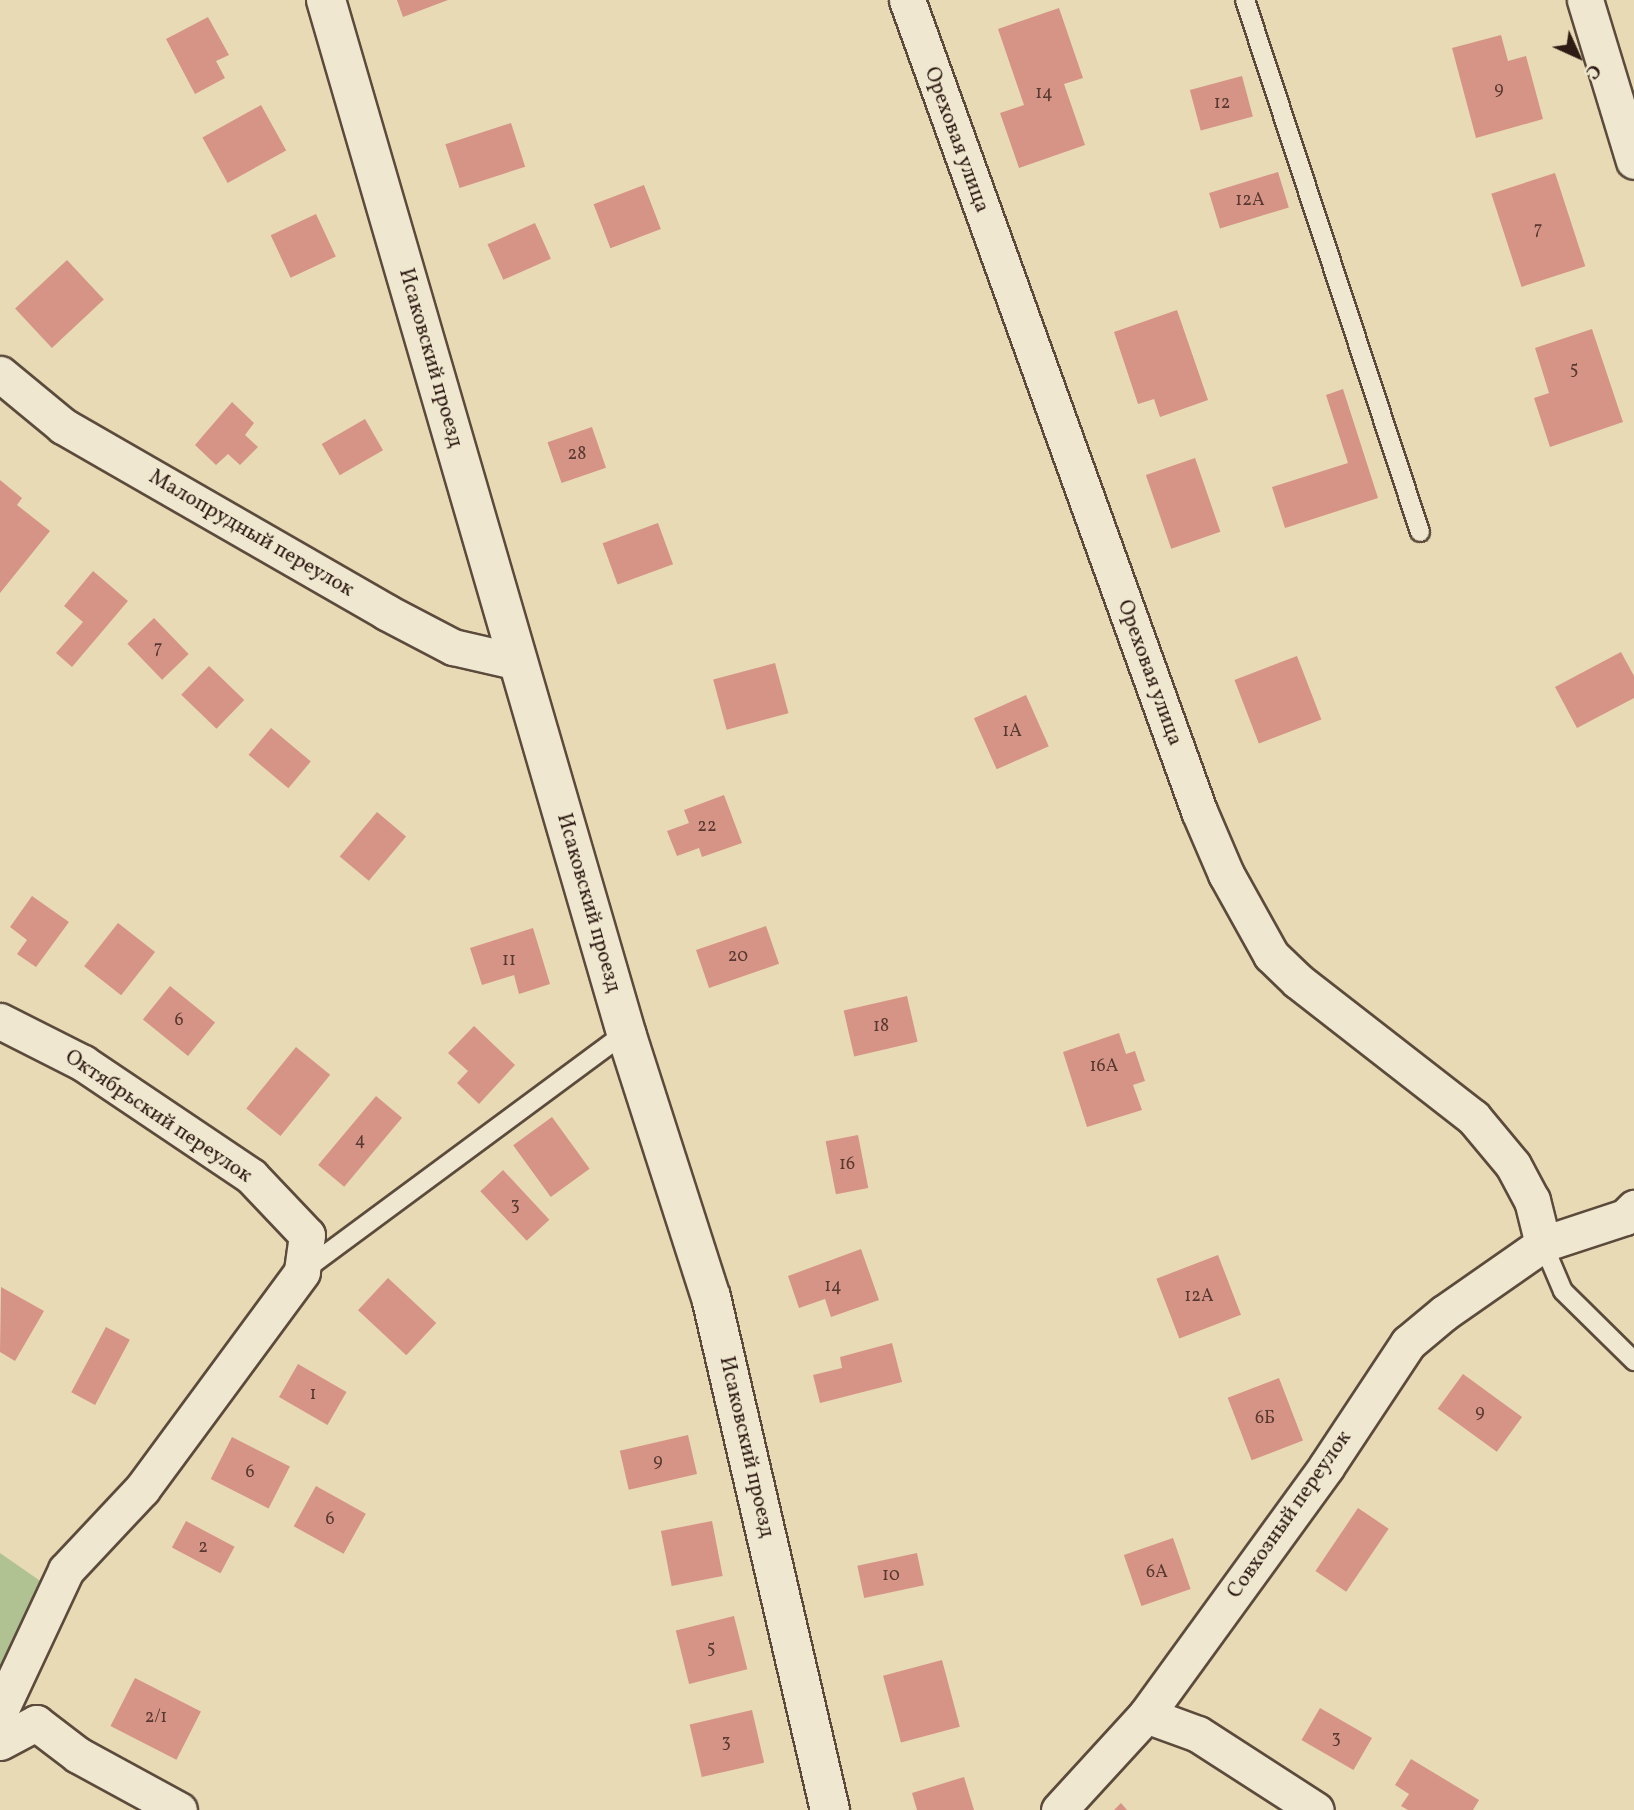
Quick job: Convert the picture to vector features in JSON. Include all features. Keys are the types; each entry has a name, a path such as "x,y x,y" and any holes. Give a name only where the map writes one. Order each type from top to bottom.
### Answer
{"street":[{"name":"Исаковский проезд","path":"326,0 626,1032 711,1297 830,1810"},
{"name":"Ореховая улица","path":"907,0 1199,811 1226,874 1271,955 1298,981 1473,1117 1513,1165 1532,1200 1543,1244"},
{"path":"1585,0 1634,161"},
{"name":"Малопрудный переулок","path":"0,374 63,426 386,611 453,647 518,662"},
{"name":"Октябрьский переулок","path":"0,1021 83,1063 251,1176 307,1235 302,1272"},
{"name":"Совхозный переулок","path":"1059,1810 1146,1715 1326,1467 1408,1343 1444,1313 1543,1244 1625,1217 1634,1208"},
{"path":"0,1711 66,1570 142,1489 302,1272"},
{"path":"1146,1715 1198,1734 1316,1810"},
{"path":"0,1742 36,1723 78,1755 178,1810"}],"lane":[{"path":"1245,0 1420,532"},
{"path":"302,1272 626,1032"},
{"path":"1543,1244 1563,1291 1634,1361"}],"green space":[{"path":"0,1553 46,1585 0,1679"}],"building":[{"path":"397,0 448,0 403,17"},
{"path":"1059,8 1083,78 1064,84 1085,145 1019,168 1000,113 1024,105 998,29"},
{"path":"208,17 229,55 216,61 225,78 195,94 166,39"},
{"path":"1501,35 1508,61 1526,56 1543,119 1476,138 1452,48"},
{"path":"1242,76 1253,117 1201,131 1190,90"},
{"path":"261,105 286,150 228,183 202,137"},
{"path":"511,123 525,167 460,188 445,144"},
{"path":"1278,172 1289,207 1220,228 1209,193"},
{"path":"1555,173 1585,266 1522,287 1491,194"},
{"path":"644,185 661,229 610,248 594,204"},
{"path":"316,214 336,257 291,278 271,235"},
{"path":"535,223 551,259 503,280 487,244"},
{"path":"67,260 104,299 52,348 15,308"},
{"path":"1177,310 1208,400 1160,417 1154,399 1138,404 1114,332"},
{"path":"1592,329 1623,422 1550,447 1534,398 1549,393 1535,348"},
{"path":"1343,389 1378,498 1285,528 1272,487 1348,463 1326,395"},
{"path":"232,402 254,423 245,435 258,447 240,465 228,454 216,465 195,445"},
{"path":"365,419 383,450 340,475 322,444"},
{"path":"592,427 606,468 562,483 548,442"},
{"path":"1195,458 1220,532 1171,549 1146,475"},
{"path":"0,480 22,498 17,505 50,531 0,593"},
{"path":"658,523 673,564 618,585 603,543"},
{"path":"93,571 128,601 72,667 56,653 83,622 64,606"},
{"path":"154,618 189,654 162,680 127,644"},
{"path":"1621,652 1634,676 1634,698 1577,728 1555,687"},
{"path":"1297,656 1321,719 1259,743 1234,680"},
{"path":"775,663 788,713 727,730 713,680"},
{"path":"209,666 244,700 216,729 181,695"},
{"path":"1026,695 1049,746 997,769 974,718"},
{"path":"271,728 311,761 288,788 249,755"},
{"path":"724,795 742,843 702,857 699,848 677,856 667,831 689,823 684,810"},
{"path":"377,812 406,836 369,881 340,856"},
{"path":"32,896 69,922 36,967 17,954 27,940 10,927"},
{"path":"118,923 155,952 121,995 84,966"},
{"path":"766,926 779,964 709,988 696,950"},
{"path":"533,928 550,984 519,994 514,975 482,985 470,948"},
{"path":"170,986 215,1023 188,1056 143,1019"},
{"path":"907,996 918,1042 854,1056 844,1011"},
{"path":"474,1026 515,1065 479,1104 457,1083 468,1071 448,1053"},
{"path":"1119,1033 1126,1054 1135,1051 1145,1081 1133,1085 1142,1110 1087,1127 1063,1052"},
{"path":"296,1047 330,1075 280,1136 246,1108"},
{"path":"376,1096 402,1118 344,1187 318,1165"},
{"path":"552,1117 590,1169 551,1197 513,1145"},
{"path":"858,1135 868,1188 836,1194 826,1141"},
{"path":"503,1170 549,1220 527,1241 480,1191"},
{"path":"861,1249 879,1300 831,1317 825,1299 799,1308 788,1276"},
{"path":"1218,1255 1241,1315 1179,1338 1156,1279"},
{"path":"388,1278 436,1323 406,1355 358,1310"},
{"path":"1,1287 44,1311 15,1361 0,1352"},
{"path":"106,1327 130,1340 95,1405 71,1392"},
{"path":"892,1343 902,1382 820,1403 813,1375 842,1368 840,1357"},
{"path":"298,1364 346,1392 327,1425 279,1397"},
{"path":"1463,1374 1522,1417 1497,1452 1438,1409"},
{"path":"1279,1378 1303,1441 1252,1460 1228,1398"},
{"path":"688,1435 697,1474 629,1490 620,1451"},
{"path":"232,1437 290,1467 269,1508 211,1479"},
{"path":"316,1486 366,1514 344,1554 294,1526"},
{"path":"1358,1508 1389,1529 1346,1592 1316,1571"},
{"path":"186,1521 235,1547 220,1573 172,1547"},
{"path":"712,1521 723,1576 672,1586 661,1531"},
{"path":"1173,1538 1191,1589 1141,1606 1124,1555"},
{"path":"917,1553 924,1585 864,1598 857,1566"},
{"path":"734,1616 747,1669 689,1684 676,1631"},
{"path":"942,1660 960,1727 901,1742 883,1676"},
{"path":"135,1678 201,1712 176,1760 110,1726"},
{"path":"1320,1708 1372,1738 1353,1770 1302,1740"},
{"path":"752,1710 764,1763 702,1777 690,1724"},
{"path":"1411,1759 1479,1800 1473,1810 1408,1810 1401,1806 1409,1794 1395,1785"},
{"path":"964,1777 974,1810 917,1810 912,1793"},
{"path":"1121,1803 1127,1810 1114,1810"}]}
